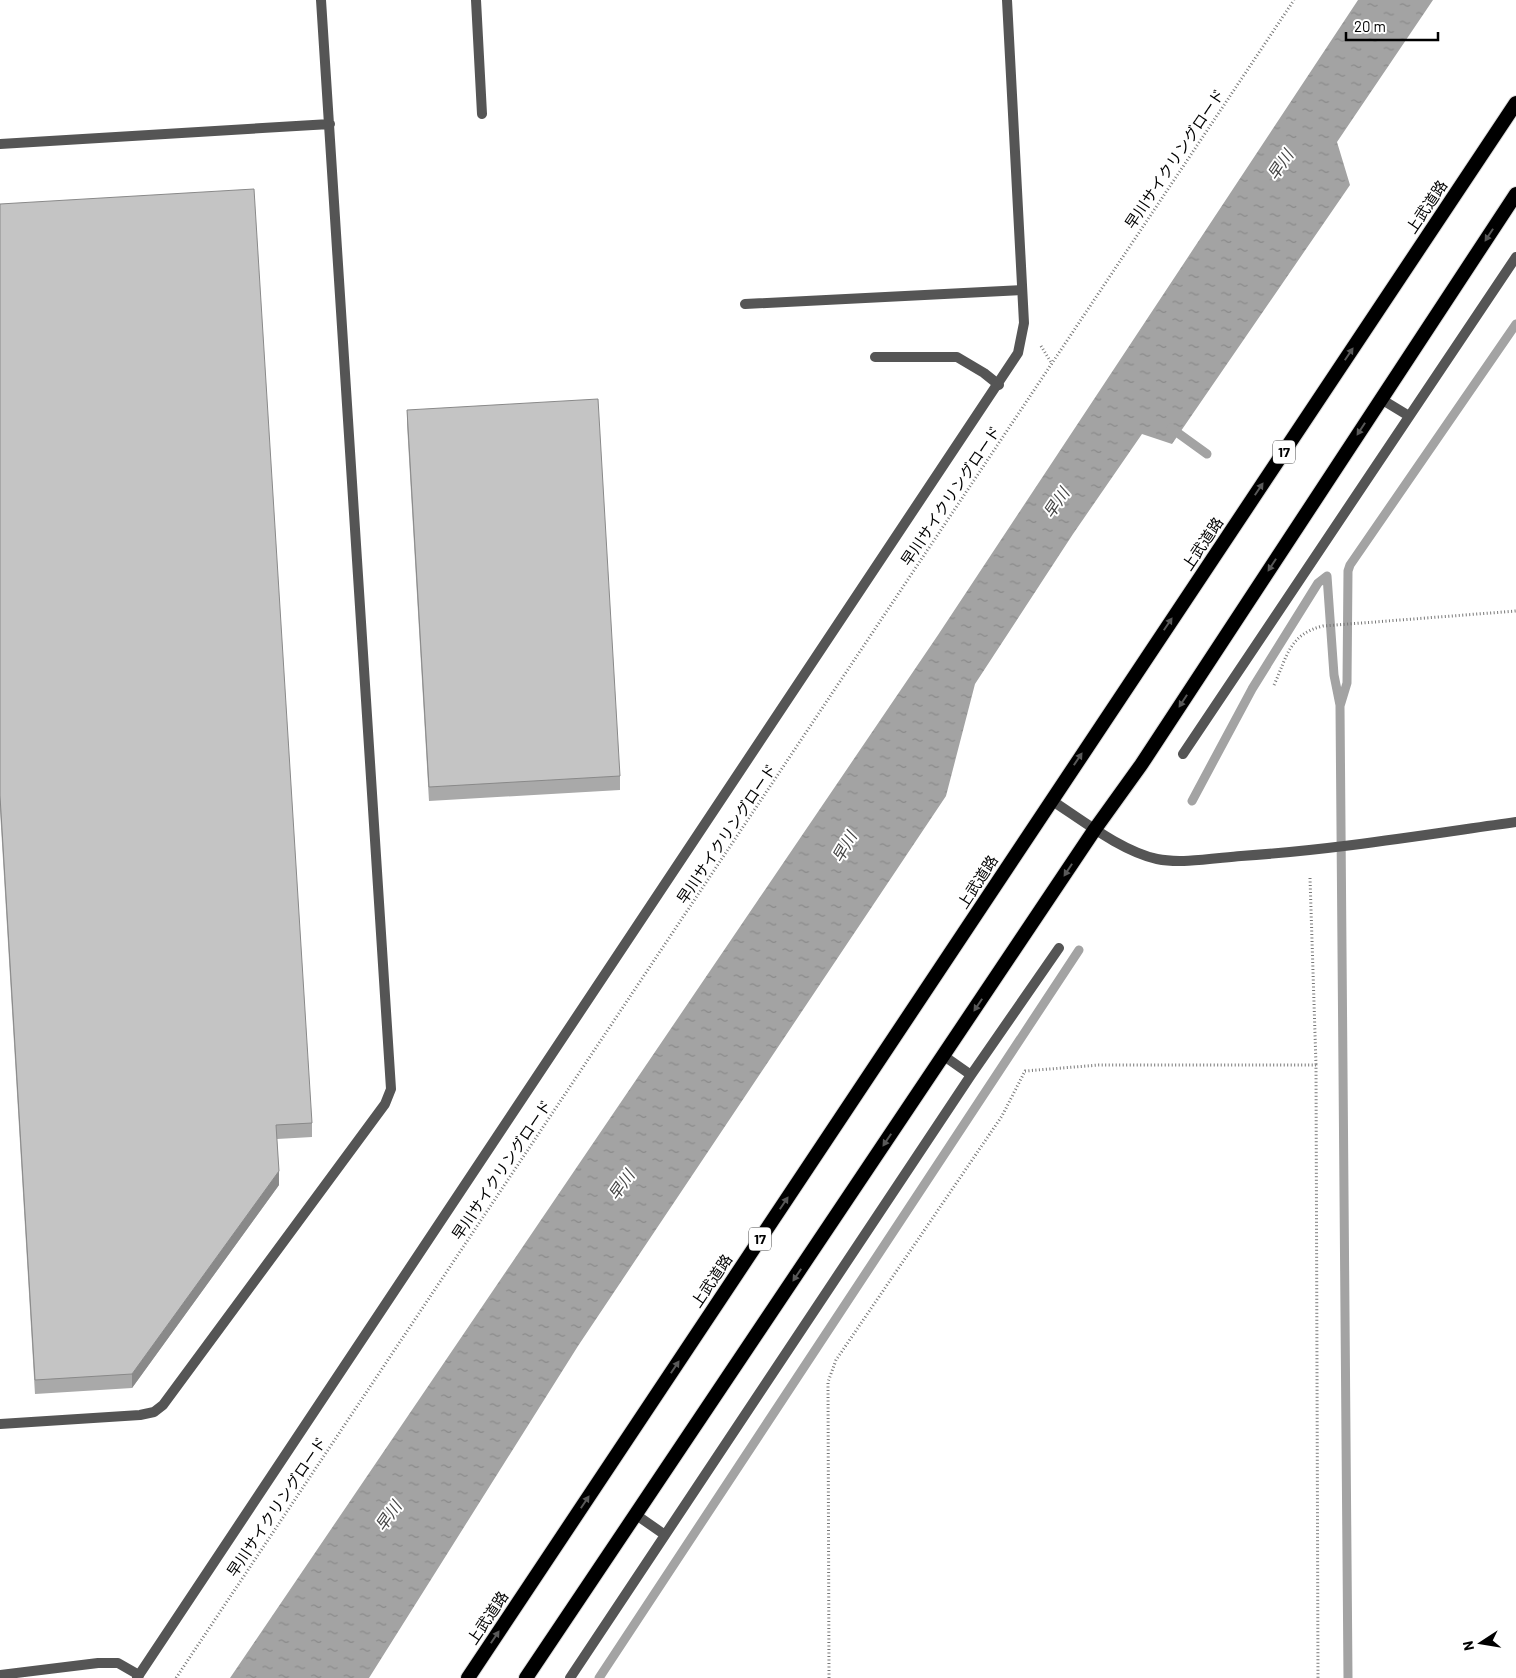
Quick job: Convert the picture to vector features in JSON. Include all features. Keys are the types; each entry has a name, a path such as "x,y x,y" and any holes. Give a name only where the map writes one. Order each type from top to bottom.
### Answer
{"highway":[{"name":"上武道路","path":"468,1678 1516,103"},
{"path":"526,1678 1095,829 1141,765 1516,194"}],"street":[{"path":"0,1424 140,1415 154,1412 163,1405 385,1104 391,1089 321,0"},
{"path":"476,0 482,114"},
{"path":"0,1675 98,1662 118,1664 138,1676 999,385 1018,353 1022,339 1007,0"},
{"path":"0,144 330,124"},
{"path":"1183,754 1516,257"},
{"path":"745,304 1021,290"},
{"path":"875,356 957,357 984,373 999,385"},
{"path":"1381,399 1409,416"},
{"path":"1051,800 1095,829 1132,849 1158,860 1194,860 1316,851 1516,822"},
{"path":"570,1678 971,1075 1059,948"},
{"path":"944,1056 971,1075"},
{"path":"636,1514 665,1535"}],"path":[{"name":"早川サイクリングロード","path":"176,1678 1294,0"},
{"path":"1041,346 1052,364"},
{"path":"1274,685 1294,641 1310,629 1356,623 1516,611"},
{"path":"1310,878 1316,1065 1318,1678"},
{"path":"829,1678 828,1382 836,1360 1002,1116 1025,1071 1099,1065 1316,1065"}],"water":[{"name":"早川","path":"1358,0 1433,0 1337,142 1350,185 1172,444 1142,434 1073,534 975,684 946,796 578,1346 369,1678 230,1678 938,635"}],"building":[{"path":"254,189 312,1123 276,1125 279,1171 132,1374 35,1380 0,796 0,204"},
{"path":"598,399 620,776 429,787 407,410"}],"waterway":[{"path":"1348,1678 1340,706 1347,683 1348,571 1350,565 1516,324"},
{"path":"1171,428 1207,454"},
{"path":"1192,801 1252,689 1318,583 1327,576 1334,675 1340,705"},
{"path":"599,1678 1079,950"}]}
